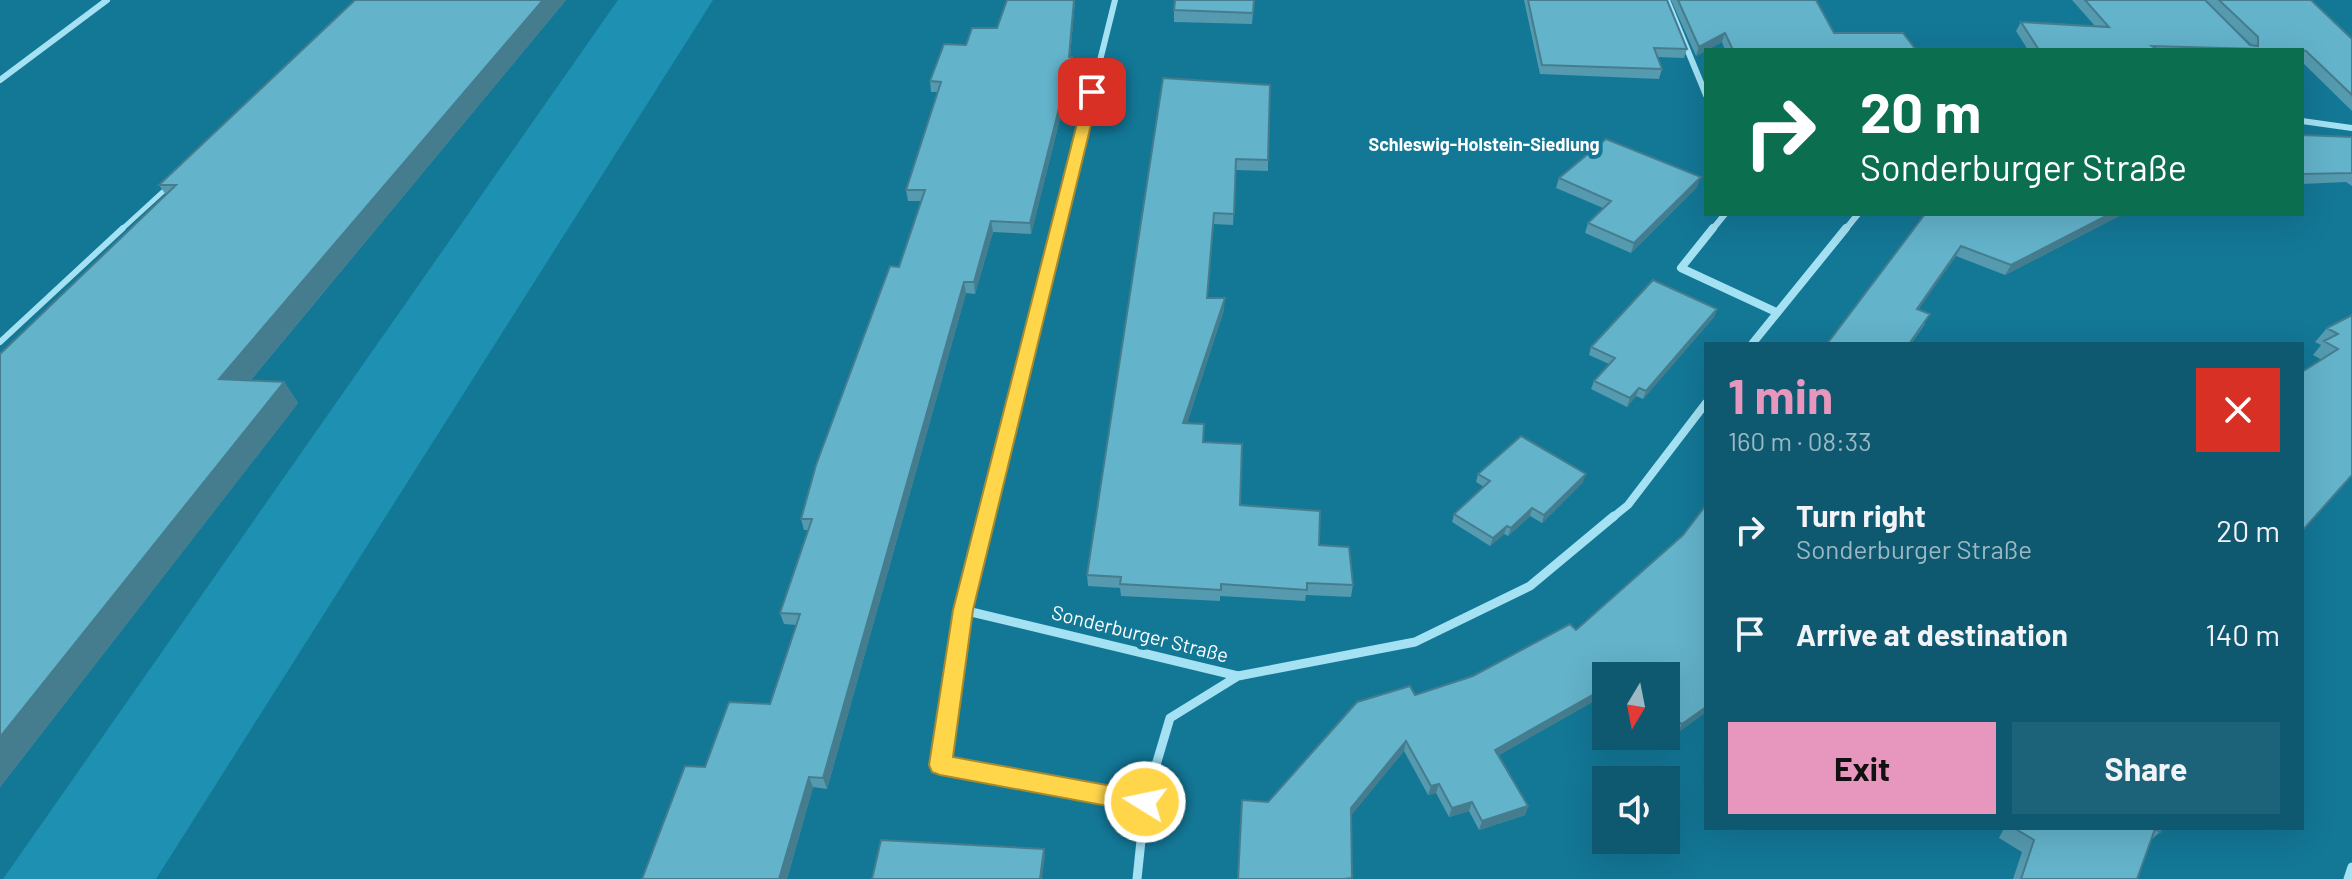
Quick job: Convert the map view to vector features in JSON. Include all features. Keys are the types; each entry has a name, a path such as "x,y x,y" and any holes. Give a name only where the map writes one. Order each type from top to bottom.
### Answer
{"street":[{"path":"0,80 107,0"},
{"path":"1115,0 963,610 940,765 1145,802"},
{"path":"1667,0 1704,90"},
{"path":"2304,121 2352,128"},
{"path":"1723,216 1681,268 1776,312"},
{"path":"1754,342 1856,216"},
{"path":"1238,676 1415,642 1530,586 1628,505 1704,406"},
{"name":"Sonderburger Straße","path":"963,610 1238,676"},
{"name":"Sonderburger Straße","path":"1137,879 1145,802 1170,718 1238,676"},
{"path":"2348,879 2352,867"}],"lane":[{"path":"0,342 175,180"}],"shaded area":[{"path":"618,0 713,0 156,879 3,879"}],"building":[{"path":"355,0 543,0 219,379 284,382 0,737 0,354 176,185 159,185"},
{"path":"1007,0 1074,0 1069,57 1072,57 1030,223 991,221 974,282 964,282 823,778 809,777 779,879 642,879 685,766 705,767 729,702 770,704 800,614 780,613 812,519 801,519 816,465 890,266 899,267 925,190 906,190 941,82 930,81 944,44 966,45 972,28 997,28"},
{"path":"1175,0 1254,0 1253,13 1174,10"},
{"path":"1528,0 1667,0 1687,49 1654,48 1662,69 1542,65"},
{"path":"1678,0 1816,0 1834,33 1903,33 1914,48 1732,48 1725,33 1699,47"},
{"path":"2085,0 2205,0 2250,45 2258,46 2258,37 2219,0 2311,0 2352,39 2352,95 2304,48 2038,48 2021,22 2109,27"},
{"path":"1163,78 1270,85 1268,160 1236,159 1234,214 1214,213 1207,298 1225,298 1183,423 1204,424 1203,442 1242,444 1240,505 1320,511 1319,545 1349,547 1353,585 1307,583 1307,590 1221,584 1221,590 1120,584 1121,577 1087,575"},
{"path":"2304,135 2352,137 2352,173 2304,174"},
{"path":"1606,139 1701,177 1634,243 1588,223 1611,201 1559,178"},
{"path":"1923,216 2106,216 2011,265 1961,246 1917,309 1930,314 1910,342 1829,342"},
{"path":"1653,280 1717,309 1646,391 1639,388 1630,398 1594,381 1615,358 1591,347"},
{"path":"2352,315 2352,475 2304,529 2304,371 2338,349 2324,341 2338,334 2327,328"},
{"path":"1521,436 1586,474 1544,515 1532,508 1511,528 1507,526 1493,538 1454,514 1490,481 1478,474"},
{"path":"1704,508 1704,708 1680,723 1680,662 1592,662 1592,695 1495,750 1528,806 1482,821 1472,802 1452,808 1439,784 1431,786 1406,741 1351,808 1352,878 1238,879 1242,800 1268,802 1357,702 1410,686 1415,695 1473,676 1570,624 1576,630 1683,535"},
{"path":"2017,830 2155,830 2137,879 2021,879 2034,840"},
{"path":"881,840 1044,849 1040,879 872,879"}],"district":[{"name":"Schleswig-Holstein-Siedlung","path":"1484,145"}],"route":[{"path":"1092,92 963,610 940,765 1145,802"}]}
